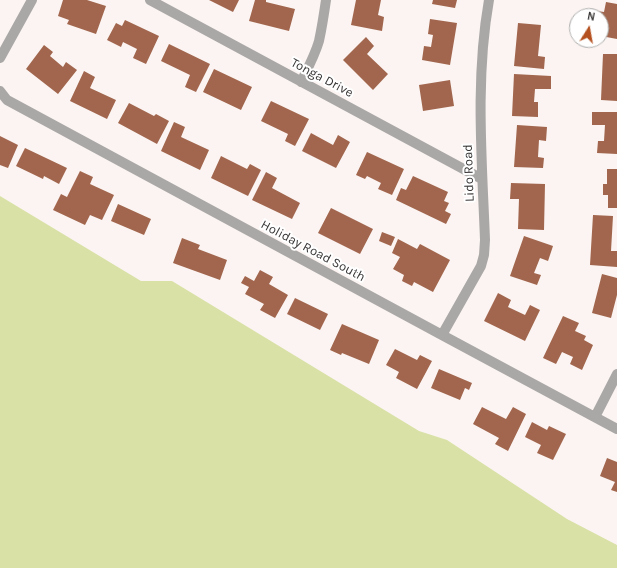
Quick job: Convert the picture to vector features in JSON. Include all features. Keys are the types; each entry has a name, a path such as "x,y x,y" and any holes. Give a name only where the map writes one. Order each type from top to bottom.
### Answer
{"street":[{"path":"0,58 32,0"},
{"name":"Tonga Drive","path":"150,0 482,179"},
{"path":"301,82 311,62 318,42 326,0"},
{"name":"Lido Road","path":"442,335 481,266 484,255 485,240 480,82 485,20 489,0"},
{"name":"Holiday Road South","path":"0,91 7,100 617,429"},
{"path":"595,417 617,374"}],"green space":[{"path":"0,196 141,281 172,281 419,431 447,440 567,519 617,545 617,568 0,568"}],"building":[{"path":"63,0 87,0 106,6 96,34 67,24 69,20 58,16"},
{"path":"209,0 239,0 233,12"},
{"path":"255,0 266,0 266,2 295,9 289,31 249,21"},
{"path":"356,0 381,0 378,15 384,17 382,31 351,25"},
{"path":"433,0 457,0 455,8 432,4"},
{"path":"606,2 617,4 617,39 609,38 609,8 605,8"},
{"path":"430,19 457,23 450,65 422,60 424,46 431,47 433,35 428,34"},
{"path":"125,20 159,36 146,64 133,58 137,49 123,42 121,47 107,40 116,23 122,26"},
{"path":"518,23 541,25 538,56 545,57 544,69 514,66"},
{"path":"366,37 374,46 367,54 388,74 373,90 343,60"},
{"path":"169,44 210,64 196,92 185,87 190,75 161,61"},
{"path":"44,45 53,52 50,56 63,67 66,62 77,70 58,94 26,69"},
{"path":"603,54 617,54 617,101 601,100"},
{"path":"214,69 252,87 241,110 203,92"},
{"path":"84,71 95,77 90,88 116,100 107,119 70,101"},
{"path":"514,74 551,76 551,89 535,89 534,102 538,102 538,117 512,116"},
{"path":"450,80 454,106 423,111 419,85"},
{"path":"271,101 309,119 295,146 285,141 288,134 261,121"},
{"path":"129,103 154,116 156,114 169,121 157,144 118,123"},
{"path":"592,112 617,112 617,154 597,153 598,141 604,141 605,125 592,125"},
{"path":"174,122 185,127 181,137 209,150 200,170 161,151"},
{"path":"517,125 547,127 546,141 539,140 538,157 544,158 543,168 514,167"},
{"path":"311,133 333,145 338,135 350,142 336,168 302,151"},
{"path":"0,136 18,145 8,168 0,165"},
{"path":"25,148 67,168 59,184 44,176 43,179 16,166"},
{"path":"367,152 404,169 392,195 378,189 381,183 367,176 365,179 356,175"},
{"path":"221,156 247,169 250,164 261,170 248,196 211,178"},
{"path":"607,169 617,169 617,208 608,208 608,195 603,195 603,184 607,184"},
{"path":"80,171 93,177 90,184 114,195 102,220 90,215 85,225 53,210 61,194 67,197"},
{"path":"266,172 277,178 272,188 300,203 292,219 252,200"},
{"path":"413,176 448,192 444,201 449,203 445,211 451,214 446,224 396,200 401,188 406,190"},
{"path":"511,183 545,184 544,230 518,229 519,199 510,199"},
{"path":"118,204 151,219 144,235 111,221"},
{"path":"331,208 373,229 360,254 318,233"},
{"path":"593,215 613,216 611,251 617,251 617,267 590,265"},
{"path":"382,232 395,237 391,246 379,241"},
{"path":"524,236 553,246 548,261 540,258 534,273 541,275 537,285 510,276"},
{"path":"182,238 200,245 198,249 227,260 220,280 173,263"},
{"path":"398,239 417,249 420,244 450,260 433,292 414,282 412,286 402,281 404,275 393,269 400,257 392,253"},
{"path":"260,270 273,277 269,284 288,295 275,318 260,310 264,304 245,294 249,287 241,283 245,276 254,281"},
{"path":"602,274 617,278 617,295 611,318 592,313"},
{"path":"498,293 511,300 508,307 525,315 530,305 540,310 525,341 484,321"},
{"path":"295,298 328,314 320,330 287,314"},
{"path":"563,316 579,323 575,331 586,336 584,340 593,345 582,370 570,364 573,357 562,352 556,364 543,358"},
{"path":"342,324 379,340 369,364 342,353 341,355 330,350"},
{"path":"395,349 417,360 420,355 432,361 417,389 396,378 399,372 386,365"},
{"path":"439,369 472,383 469,390 465,388 460,400 431,388"},
{"path":"482,407 506,419 513,407 526,414 508,451 495,444 499,438 473,424"},
{"path":"532,422 547,430 549,426 566,434 553,460 537,453 541,445 525,437"},
{"path":"607,458 617,462 617,492 611,490 615,482 600,476"}]}
